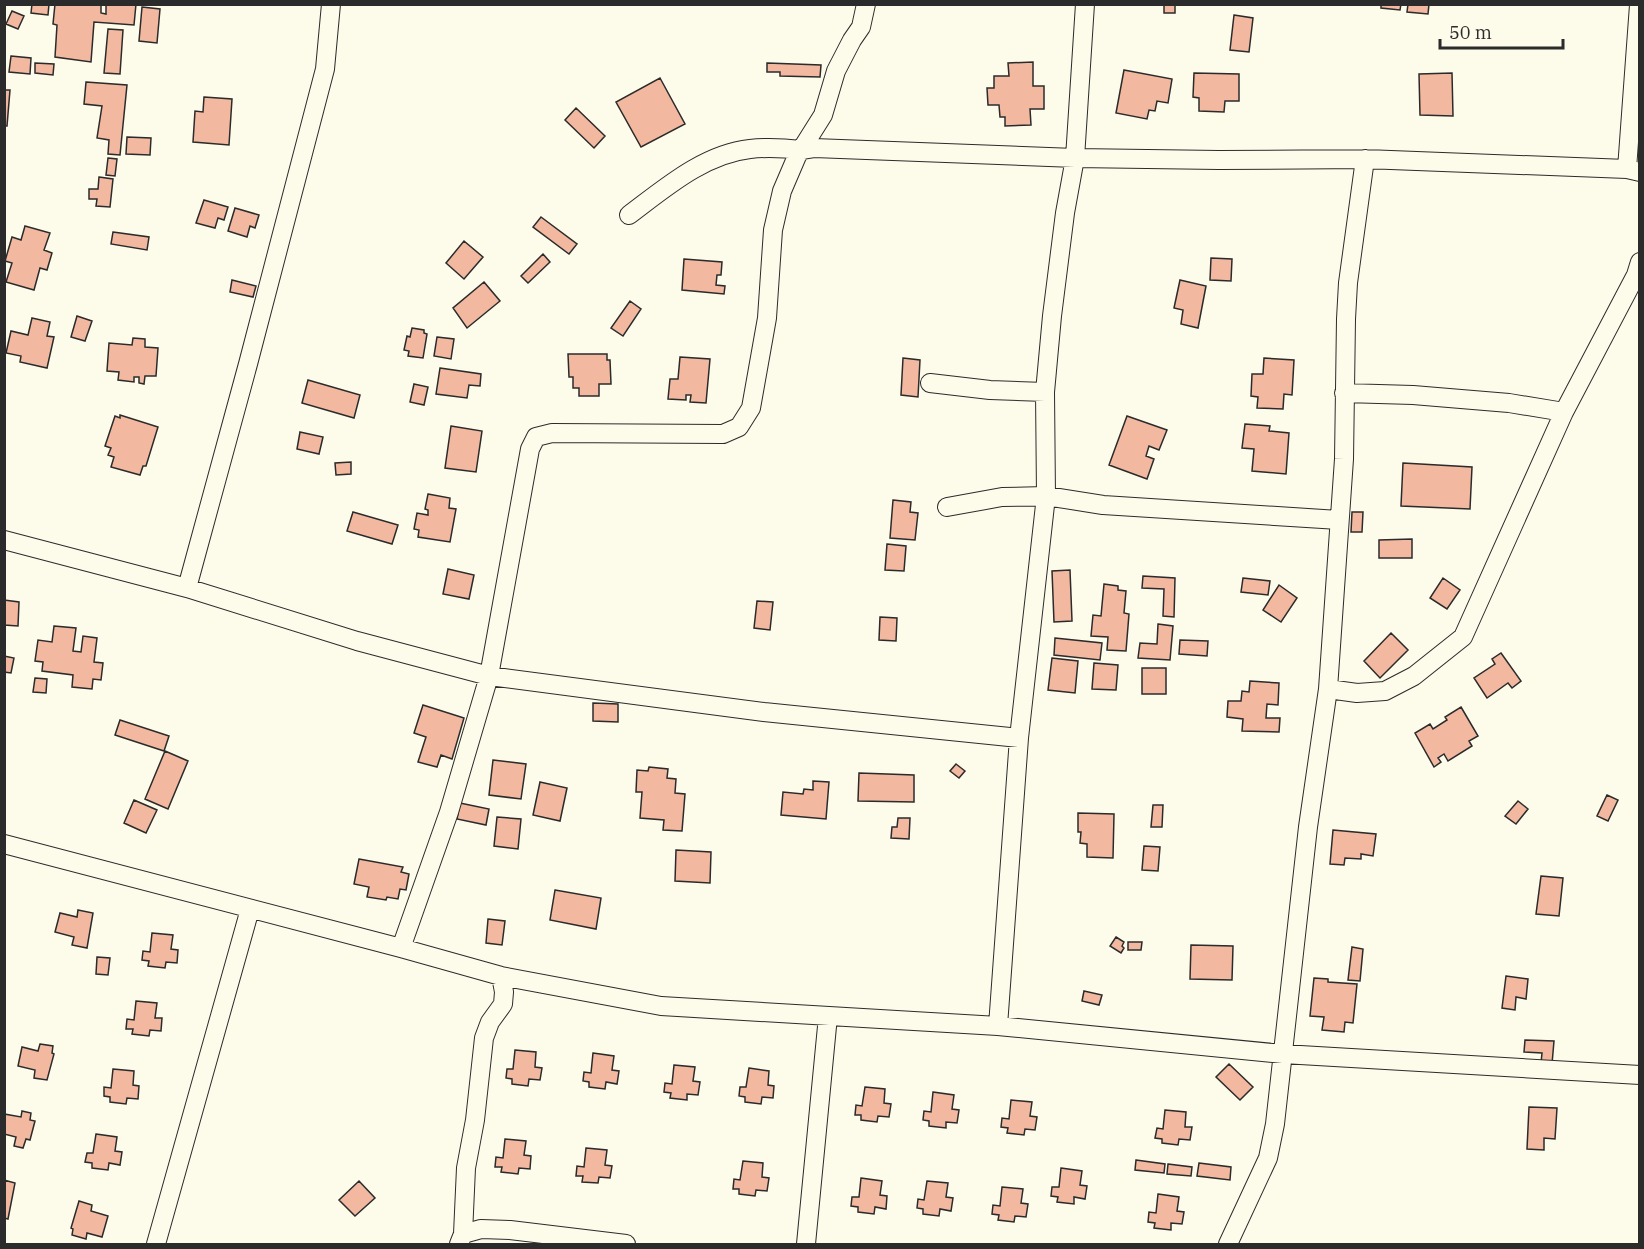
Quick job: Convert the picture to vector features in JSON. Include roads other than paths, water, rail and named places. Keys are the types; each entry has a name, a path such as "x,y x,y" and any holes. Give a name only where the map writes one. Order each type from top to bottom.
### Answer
{"street":[{"path":"187,588 322,80 331,4"},
{"path":"401,948 449,812 489,676 530,449 536,437 552,433 723,434 739,427 751,408 767,318 773,230 782,191 797,156 823,115 836,71 861,27 866,4"},
{"path":"998,1026 1019,738 1046,496 1045,392 1056,282 1075,158 1085,4"},
{"path":"629,215 683,176 714,159 748,149 801,150 814,148 1075,158 1365,159 1633,171 1639,5"},
{"path":"1228,1245 1268,1158 1275,1124 1308,827 1328,689 1344,459 1348,283 1365,159"},
{"path":"1328,689 1357,693 1385,691 1414,676 1463,637 1564,412 1636,275 1640,262"},
{"path":"930,383 990,390 1045,392"},
{"path":"1344,393 1413,395 1509,403 1564,412"},
{"path":"947,507 1002,497 1046,496 1103,505 1339,520"},
{"path":"4,540 187,588 357,641 489,676 764,712 1019,738"},
{"path":"4,844 501,976 661,1005 998,1026 1283,1054 1640,1075"},
{"path":"156,1245 250,909"},
{"path":"461,1239 466,1168 475,1120 484,1038 490,1022 503,1004 504,992 501,976"},
{"path":"806,1245 828,1016"},
{"path":"461,1239 481,1229 510,1230 626,1245"}]}
